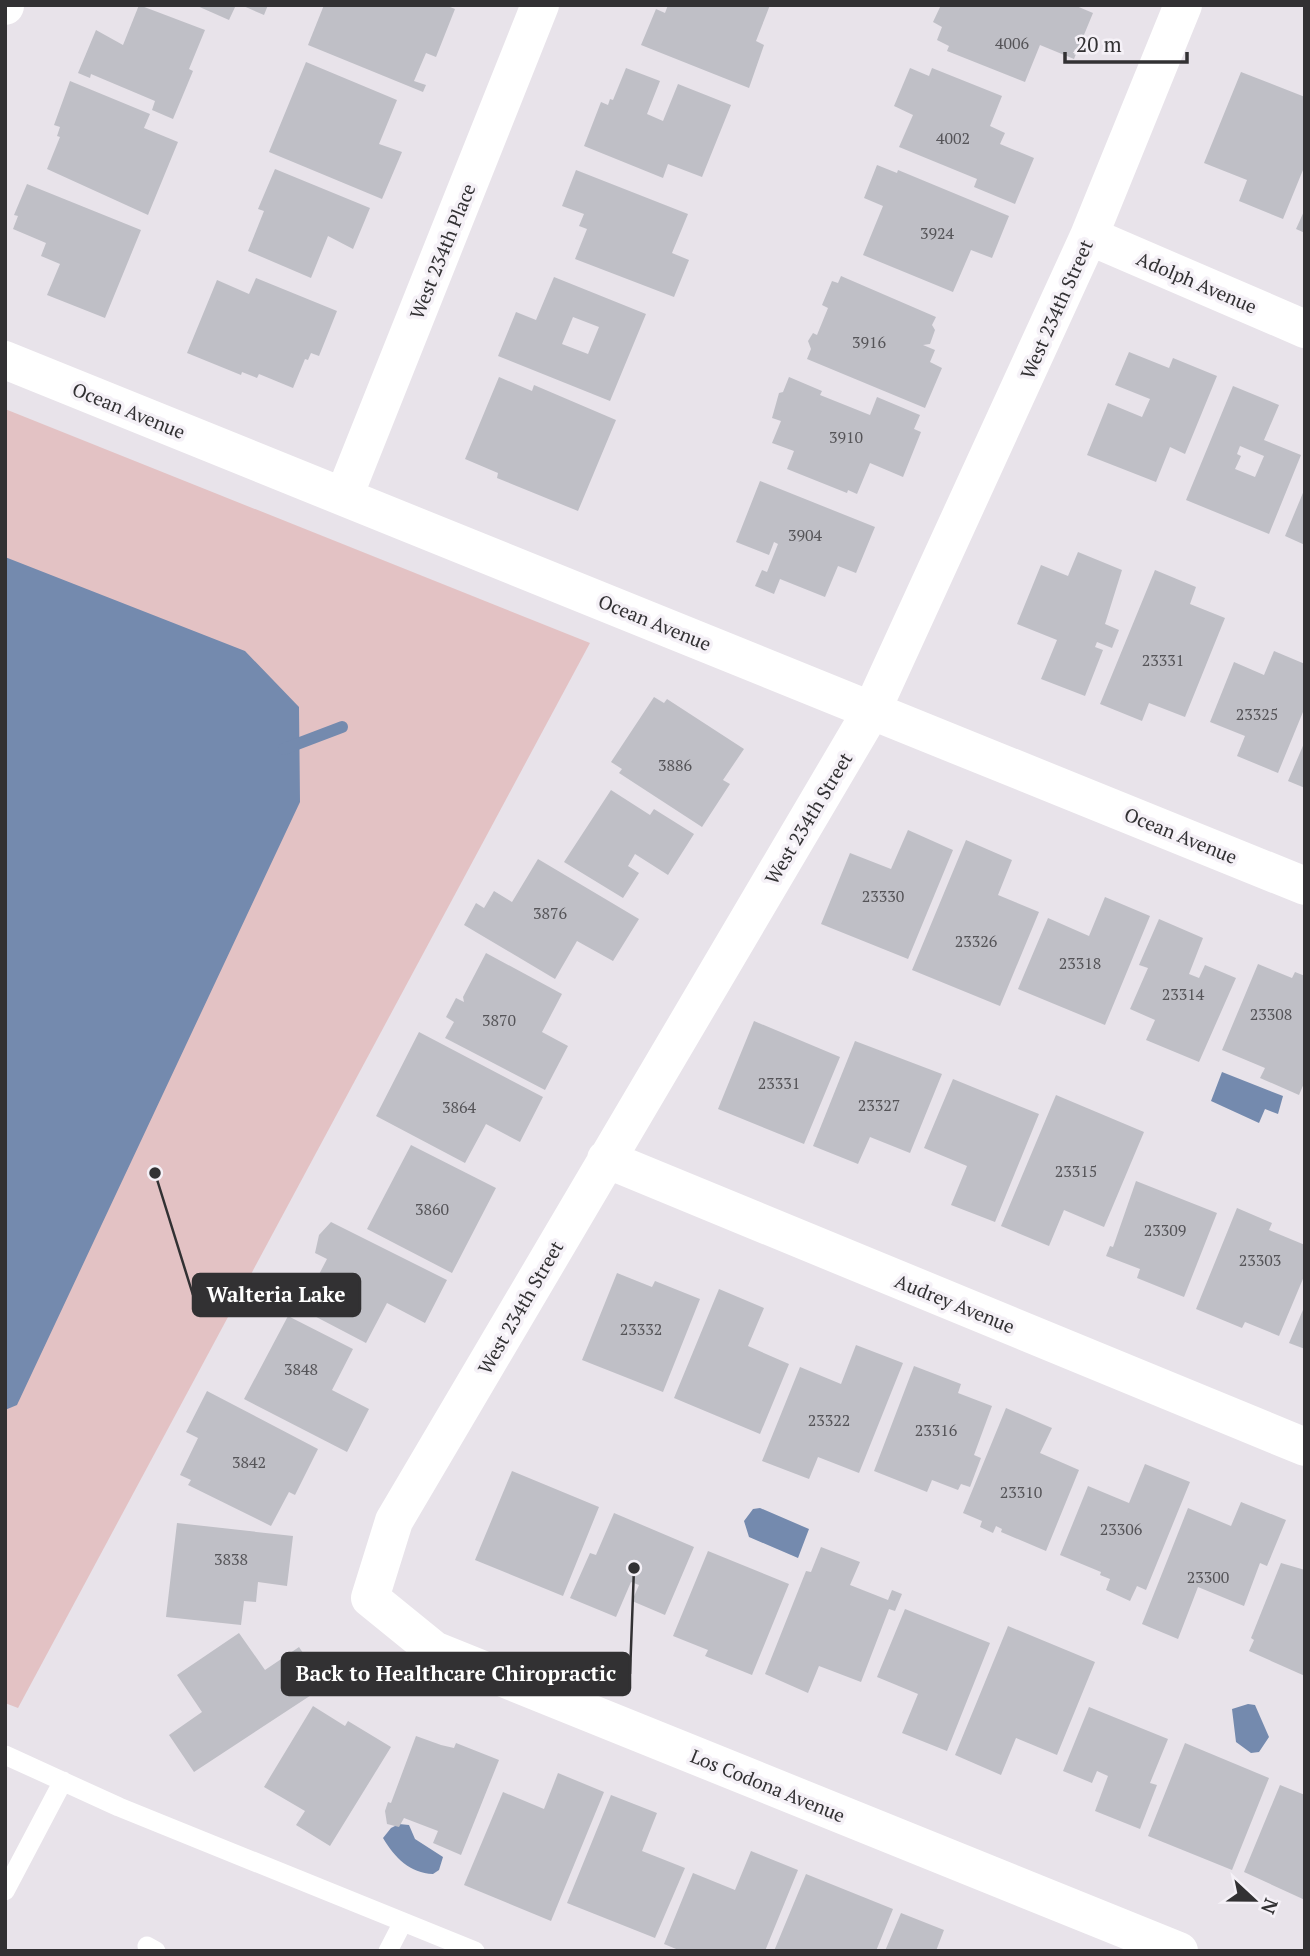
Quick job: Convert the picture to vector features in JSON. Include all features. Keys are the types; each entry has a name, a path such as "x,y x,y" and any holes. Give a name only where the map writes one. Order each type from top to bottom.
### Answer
{"street":[{"name":"West 234th Place","path":"344,496 540,5"},
{"name":"West 234th Street","path":"370,1598 394,1521 872,710 1089,236 1183,5"},
{"name":"Adolph Avenue","path":"1089,236 1305,329"},
{"name":"Ocean Avenue","path":"5,360 1305,886"},
{"name":"Audrey Avenue","path":"606,1159 1305,1447"},
{"name":"Los Codona Avenue","path":"370,1598 434,1650 1179,1951"}],"lane":[{"path":"5,1755 64,1782 475,1951"},
{"path":"5,1891 64,1782"},
{"path":"388,1951 403,1922"}],"shaded area":[{"path":"5,409 590,643 18,1708 5,1703"}],"water":[{"path":"5,557 245,651 299,707 300,802 17,1405 5,1410"},
{"path":"1222,1072 1283,1096 1278,1114 1265,1109 1259,1123 1211,1101"},
{"path":"760,1508 809,1529 798,1558 749,1537 744,1521 753,1509"},
{"path":"1248,1704 1255,1705 1269,1737 1259,1752 1251,1753 1236,1742 1232,1709"},
{"path":"399,1824 409,1825 415,1839 443,1857 439,1870 433,1874 417,1871 393,1852 383,1838 391,1828"}],"building":[{"path":"139,5 205,30 189,69 193,71 173,119 152,110 155,101 91,74 90,78 78,73 96,30 123,45"},
{"path":"195,5 236,5 229,20"},
{"path":"241,5 268,5 264,15"},
{"path":"324,5 445,5 455,9 436,57 426,53 414,81 426,85 423,92 308,45"},
{"path":"668,5 770,5 756,41 764,45 749,88 641,45 656,9 665,13"},
{"path":"941,5 1074,5 1093,13 1074,59 1040,45 1025,82 947,51 949,46 937,40 942,27 933,22"},
{"path":"306,62 397,100 379,144 402,152 382,199 269,152"},
{"path":"626,68 660,81 647,114 663,121 678,84 731,105 702,177 668,164 663,178 584,146 601,102 608,105 610,99 613,100"},
{"path":"910,68 929,76 932,68 1002,96 990,126 1005,133 1000,144 1034,158 1015,204 974,187 977,179 899,147 913,115 894,106"},
{"path":"1241,72 1305,97 1305,165 1283,219 1239,201 1247,180 1204,163"},
{"path":"70,81 150,114 144,128 178,142 148,215 47,169 60,137 57,136 60,127 54,125"},
{"path":"877,165 897,173 898,170 1009,216 992,258 971,250 953,292 863,255 883,206 864,198"},
{"path":"275,169 370,208 353,249 328,236 311,278 248,251 264,211 258,209"},
{"path":"576,170 688,214 672,253 689,260 674,297 575,259 587,229 579,226 584,214 562,206"},
{"path":"27,184 141,230 105,318 47,295 60,264 41,256 46,243 13,229 18,216 14,215"},
{"path":"1305,209 1305,233 1296,229"},
{"path":"841,276 936,317 932,325 935,330 930,344 923,345 935,350 930,362 942,368 925,408 807,359 811,349 808,341 813,333 817,335 828,308 822,305 832,281 838,283"},
{"path":"554,277 646,314 610,401 498,356 516,312 536,320","holes":["573,317 599,327 588,354 562,344"]},
{"path":"256,278 337,311 319,356 311,353 308,360 305,359 293,388 259,374 257,378 242,372 241,375 187,353 217,280 249,294"},
{"path":"1129,352 1169,368 1173,358 1217,376 1185,454 1170,447 1156,482 1087,455 1108,403 1142,417 1150,399 1115,385"},
{"path":"499,377 532,391 534,385 616,420 578,511 497,478 498,473 465,459"},
{"path":"789,377 822,391 820,395 870,415 877,397 920,415 914,429 921,432 903,477 870,463 857,494 848,490 847,493 787,469 794,451 772,443 781,421 772,418 779,393 783,392"},
{"path":"1233,386 1279,405 1264,440 1301,455 1269,534 1186,500","holes":["1240,446 1264,456 1255,477 1235,469 1241,456 1237,454"]},
{"path":"760,481 875,527 856,573 838,566 825,597 780,579 774,594 755,586 762,570 767,572 778,544 774,542 769,555 736,542"},
{"path":"1305,488 1305,545 1285,536"},
{"path":"1078,552 1122,570 1105,624 1119,630 1112,648 1097,642 1095,647 1103,650 1085,696 1041,679 1057,640 1017,624 1041,565 1068,576"},
{"path":"1155,570 1196,587 1190,604 1225,618 1185,717 1149,703 1142,721 1100,704"},
{"path":"1274,651 1305,664 1305,707 1278,773 1237,756 1245,736 1210,722 1234,662 1264,675"},
{"path":"654,697 664,703 667,699 744,749 723,780 730,784 702,827 619,773 622,769 611,762"},
{"path":"1305,741 1305,788 1288,781"},
{"path":"611,790 650,815 654,809 694,834 668,875 635,854 628,866 639,873 623,898 564,862"},
{"path":"908,830 953,850 908,959 821,924 850,853 891,869"},
{"path":"966,840 1012,860 998,895 1039,912 1000,1006 912,970"},
{"path":"538,859 639,919 613,961 577,941 555,979 464,925 476,903 484,908 494,891 512,902"},
{"path":"1105,897 1150,916 1105,1025 1018,989 1048,918 1089,936"},
{"path":"1159,919 1203,938 1189,974 1199,978 1205,965 1236,978 1199,1062 1146,1040 1155,1020 1130,1009 1148,968 1139,965"},
{"path":"486,953 562,994 542,1032 568,1046 545,1090 445,1038 454,1022 446,1017 456,998 464,1002 463,997"},
{"path":"1258,964 1292,978 1295,972 1305,976 1305,1081 1299,1095 1260,1078 1265,1068 1222,1050"},
{"path":"754,1021 840,1057 804,1144 718,1109"},
{"path":"419,1032 543,1097 520,1142 486,1124 465,1163 376,1116"},
{"path":"855,1041 942,1074 910,1153 870,1137 858,1164 813,1146"},
{"path":"953,1079 1039,1114 995,1222 951,1205 967,1166 924,1148"},
{"path":"1056,1095 1144,1132 1104,1227 1064,1210 1049,1246 1001,1226"},
{"path":"411,1145 496,1188 452,1273 367,1229"},
{"path":"1136,1181 1217,1213 1184,1297 1137,1278 1140,1269 1106,1256 1110,1246 1113,1247"},
{"path":"1237,1208 1272,1223 1269,1230 1305,1245 1305,1274 1279,1336 1245,1322 1242,1328 1196,1309"},
{"path":"331,1222 447,1280 425,1323 387,1303 366,1343 301,1309 327,1259 315,1253 319,1235"},
{"path":"617,1273 652,1287 655,1281 700,1299 663,1392 582,1360"},
{"path":"719,1289 764,1308 748,1346 789,1364 760,1434 674,1398"},
{"path":"1305,1305 1305,1349 1289,1343"},
{"path":"288,1316 353,1349 332,1390 369,1409 347,1452 244,1399"},
{"path":"856,1345 903,1363 859,1473 818,1457 809,1479 762,1461 800,1367 841,1384"},
{"path":"914,1366 961,1384 958,1393 992,1406 974,1455 981,1458 970,1487 961,1484 958,1490 932,1480 927,1492 874,1471"},
{"path":"207,1391 318,1449 295,1495 289,1492 271,1526 188,1485 191,1480 180,1475 198,1438 186,1432"},
{"path":"1006,1408 1052,1428 1040,1453 1079,1470 1046,1551 1001,1532 1002,1529 996,1526 993,1533 980,1527 982,1521 963,1513"},
{"path":"1145,1464 1190,1482 1146,1590 1137,1586 1130,1601 1106,1590 1110,1579 1100,1575 1101,1572 1060,1555 1088,1486 1129,1503"},
{"path":"512,1471 599,1507 563,1596 475,1560"},
{"path":"1241,1502 1286,1520 1267,1566 1260,1563 1244,1606 1198,1587 1178,1639 1142,1624 1188,1508 1231,1526"},
{"path":"614,1513 694,1547 665,1615 632,1601 639,1585 631,1582 616,1617 570,1598 590,1553 596,1555"},
{"path":"177,1523 293,1536 287,1586 258,1582 256,1602 244,1601 241,1625 166,1617"},
{"path":"821,1547 860,1562 850,1585 888,1600 892,1590 902,1594 895,1611 889,1609 861,1682 819,1666 808,1693 765,1674 806,1571 811,1572"},
{"path":"708,1551 789,1584 752,1675 705,1656 708,1650 673,1636"},
{"path":"1281,1563 1305,1570 1305,1676 1249,1651 1254,1640 1251,1638"},
{"path":"905,1609 990,1643 947,1751 902,1733 918,1694 877,1677"},
{"path":"1008,1626 1095,1662 1057,1755 1016,1738 1001,1775 955,1755"},
{"path":"239,1633 265,1670 299,1647 325,1686 194,1772 169,1735 202,1712 177,1675"},
{"path":"313,1706 345,1726 348,1721 391,1747 330,1846 296,1825 305,1811 264,1787"},
{"path":"1089,1707 1168,1739 1150,1783 1157,1785 1140,1829 1095,1811 1108,1776 1097,1771 1092,1783 1063,1771"},
{"path":"416,1736 454,1748 456,1743 499,1760 461,1855 433,1843 438,1831 404,1818 399,1827 387,1824 385,1811 388,1802 391,1803"},
{"path":"1185,1743 1269,1778 1232,1870 1148,1836"},
{"path":"558,1773 604,1792 551,1921 464,1885 503,1792 544,1809"},
{"path":"1280,1785 1305,1795 1305,1900 1244,1872"},
{"path":"611,1795 657,1813 642,1851 685,1868 655,1938 567,1903"},
{"path":"751,1851 798,1870 765,1951 681,1951 664,1944 693,1873 735,1890"},
{"path":"806,1874 893,1909 876,1951 774,1951"},
{"path":"901,1913 944,1930 936,1951 885,1951"}],"waterway":[{"path":"284,749 342,727"}],"place":[{"name":"Walteria Lake","path":"155,1173"},
{"name":"Back to Healthcare Chiropractic","path":"634,1568"}]}
